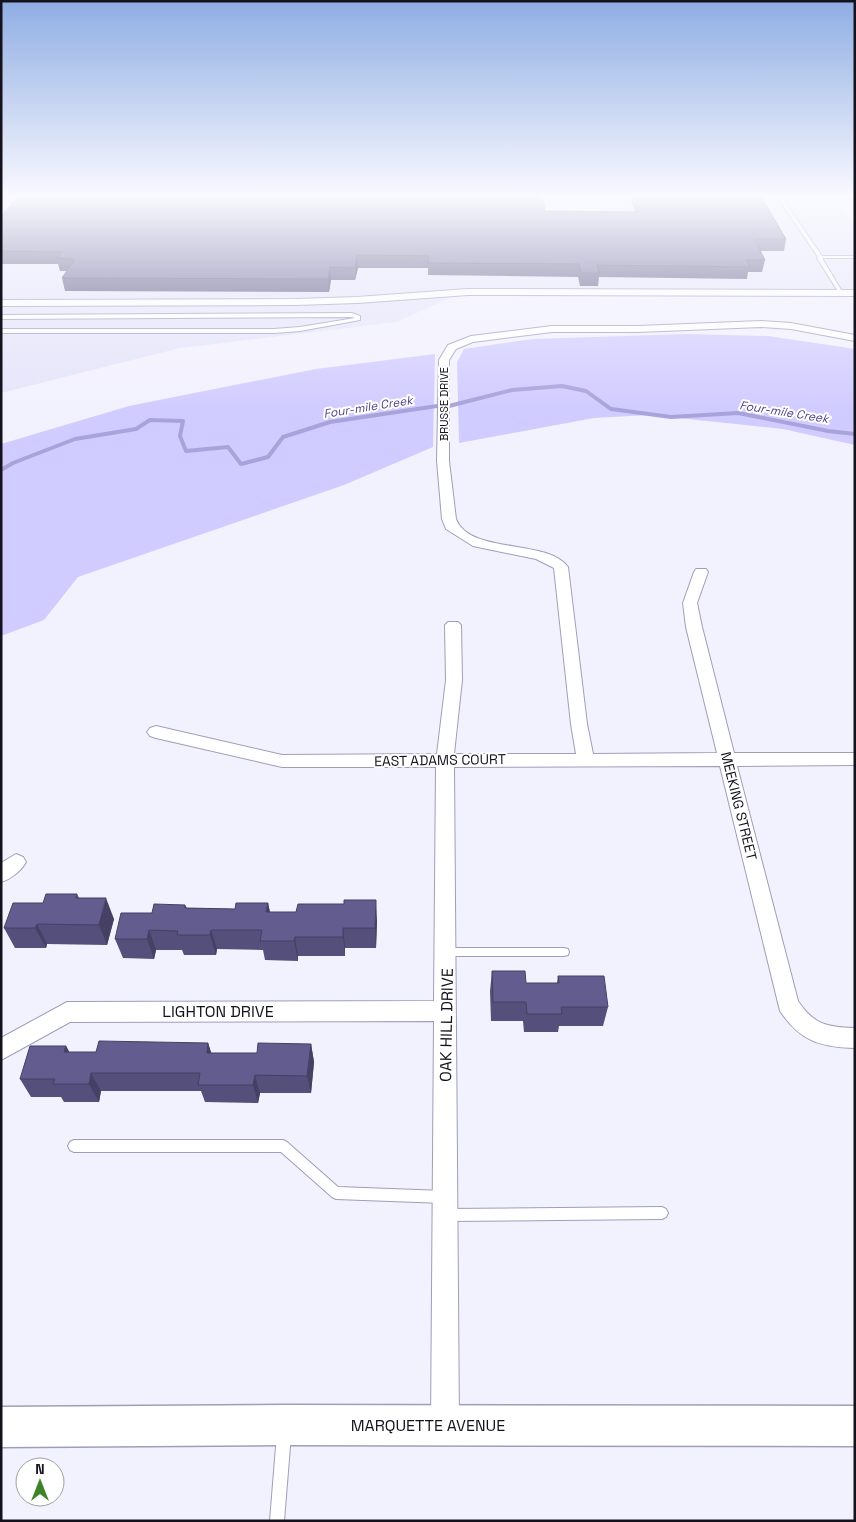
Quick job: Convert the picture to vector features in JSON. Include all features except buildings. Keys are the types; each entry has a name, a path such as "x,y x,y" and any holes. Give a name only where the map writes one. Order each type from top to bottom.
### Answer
{"street":[{"path":"1,302 296,302 357,300 468,292 855,293"},
{"name":"BRUSSE DRIVE","path":"585,758 579,724 560,567 556,562 540,556 478,543 453,529 449,519 444,461 444,360 452,347 471,339 552,329 638,329 761,324 811,329 855,338"},
{"name":"MEEKING STREET","path":"701,572 690,603 694,627 788,1004 803,1025 812,1032 825,1037 855,1038"},
{"name":"OAK HILL DRIVE","path":"445,1425 444,1206 447,952 445,759 454,680 453,625"},
{"name":"EAST ADAMS COURT","path":"156,732 282,761 585,758 855,759"},
{"name":"LIGHTON DRIVE","path":"1,1050 67,1012 446,1011"},
{"name":"MARQUETTE AVENUE","path":"1,1427 284,1424 855,1426"}],"lane":[{"path":"824,266 841,293"},
{"path":"1,317 352,315 358,317 358,320 274,331 1,331"},
{"path":"447,952 564,952"},
{"path":"74,1146 283,1146 336,1193 444,1206 662,1213"},
{"path":"277,1521 284,1424"}],"shaded area":[{"path":"1,266 855,266 855,294 456,295 397,322 180,348 1,393"},
{"path":"686,334 768,336 855,349 855,445 783,429 649,415 594,418 459,443 457,362 464,349 533,339"},
{"path":"435,354 433,447 344,485 78,577 44,620 1,636 1,444 129,406 316,369"}],"waterway":[{"name":"Four-mile Creek","path":"449,406 512,390 562,386 586,391 611,409 671,417 738,413 828,431 855,434"},
{"name":"Four-mile Creek","path":"1,470 13,463 75,439 136,429 150,420 183,421 180,436 186,451 228,447 241,464 268,457 283,437 330,422 437,406"}]}
